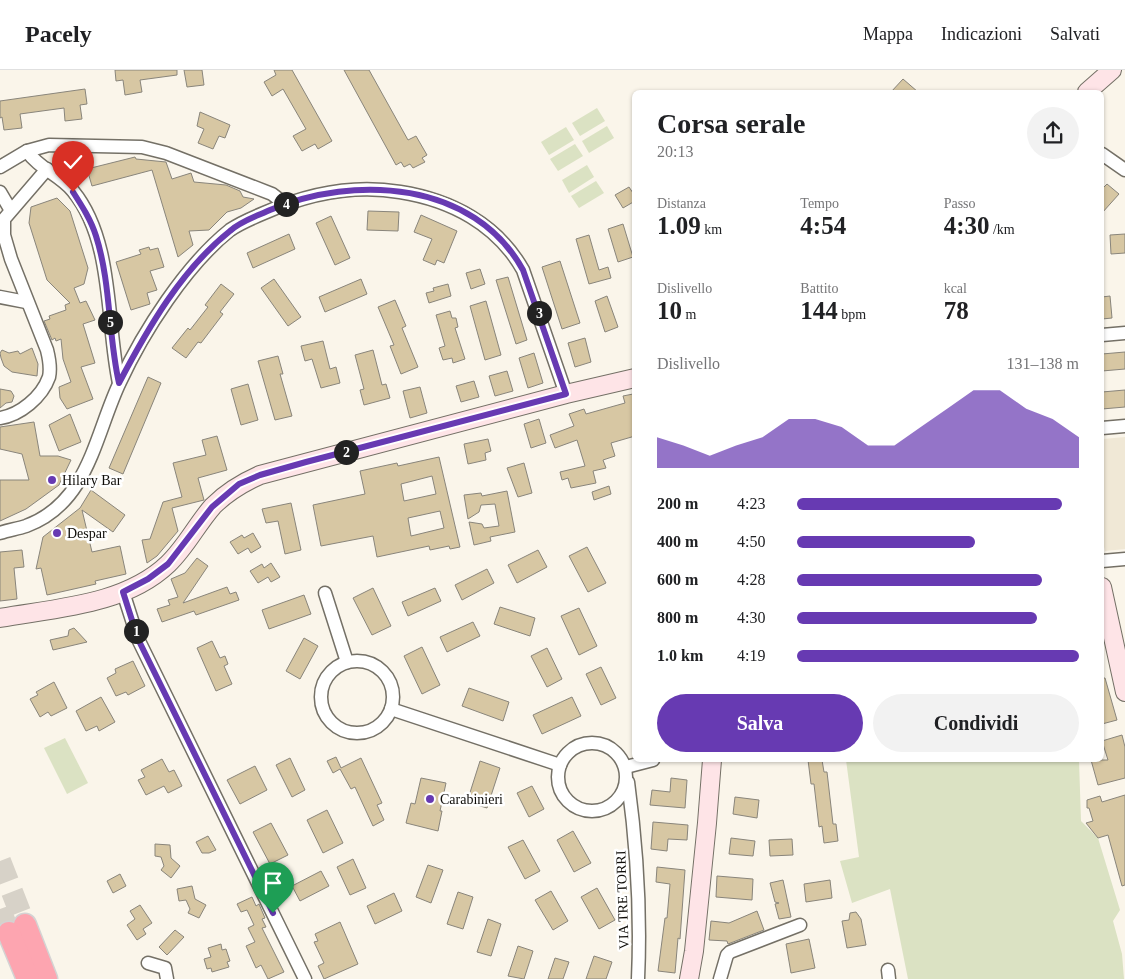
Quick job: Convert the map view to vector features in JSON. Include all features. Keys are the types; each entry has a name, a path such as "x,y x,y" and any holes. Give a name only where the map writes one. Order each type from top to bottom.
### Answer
{"highway":[{"path":"28,979 17,929 46,979"}],"main road":[{"path":"1090,90 1112,70"},
{"path":"0,618 78,604 123,592 148,579 168,564 212,507 239,484 260,475 566,394 632,379"},
{"path":"1104,596 1125,692"},
{"path":"688,979 694,951 708,823 712,762"}],"street":[{"path":"0,167 27,152 49,145 129,146 156,149 272,194 285,204"},
{"path":"27,152 73,192 88,216 96,236 104,272 114,359 119,383"},
{"path":"1104,155 1125,170"},
{"path":"5,216 42,178 52,172"},
{"path":"0,533 26,526 38,520 64,500 85,471 119,383 137,349 172,294 217,242 231,229 244,222 285,204 313,196 353,189 372,188 418,195 444,203 462,212 499,236 513,252 531,290 566,394"},
{"path":"0,192 5,216 4,236 26,302 47,350 49,374 44,386 28,405 13,415 0,418"},
{"path":"0,297 26,302"},
{"path":"1104,335 1125,334"},
{"path":"1104,428 1125,426"},
{"path":"1104,561 1125,559"},
{"path":"123,592 138,639 306,979"},
{"path":"325,593 347,662"},
{"path":"347,662 369,663 383,672 392,686 393,698 391,709 385,719 376,727 365,732 352,732 341,729 331,721 324,711 321,699 322,687 328,676 336,668 347,662"},
{"path":"391,709 560,765"},
{"path":"604,810 618,800 623,793 626,772 620,756 611,748 600,743 587,743 576,747 566,754 560,765 558,782 565,798 571,804 586,811 621,811 633,820"},
{"path":"626,772 648,762"},
{"name":"VIA TRE TORRI","path":"626,772 633,820 640,929 638,979"},
{"path":"720,979 726,955 730,952 800,925"},
{"path":"148,963 165,968 167,979"}],"shaded area":[{"path":"1125,437 1125,549 1105,551 1104,547 1104,439"}],"green space":[{"path":"597,108 605,121 580,136 572,123"},
{"path":"607,126 614,138 589,153 582,141"},
{"path":"566,127 574,140 549,155 541,142"},
{"path":"575,144 583,156 558,171 550,159"},
{"path":"587,165 594,177 569,193 562,180"},
{"path":"596,181 604,193 579,208 571,196"},
{"path":"65,738 88,783 67,794 44,748"},
{"path":"846,762 1079,762 1081,821 1098,838 1120,910 1113,921 1122,954 1124,979 908,979 890,889 852,903 840,861 859,857"}],"building":[{"path":"115,70 177,70 177,75 140,80 142,92 125,95 123,80 116,81"},
{"path":"184,70 202,70 204,85 187,87"},
{"path":"274,70 292,70 332,141 318,149 315,144 302,151 293,136 306,129 283,89 272,96 264,82 276,75"},
{"path":"344,70 369,70 408,140 416,136 427,155 422,158 425,162 413,168 410,164 404,167 401,162 396,165"},
{"path":"903,79 916,90 893,90"},
{"path":"85,89 87,104 80,105 82,119 65,121 64,108 20,114 22,128 4,130 2,117 0,118 0,101"},
{"path":"200,112 230,125 225,138 219,136 213,149 198,143 204,129 197,126"},
{"path":"135,157 136,159 166,162 172,179 191,173 194,182 226,185 240,191 243,197 254,199 241,208 227,212 209,230 189,231 193,245 178,257 152,170 92,186 87,169"},
{"path":"1107,184 1119,194 1104,211 1104,187"},
{"path":"629,187 632,192 632,203 623,208 615,195"},
{"path":"57,198 70,211 88,268 84,284 74,288 80,303 86,301 95,320 83,324 95,363 81,367 93,399 67,409 60,398 59,387 71,382 63,359 61,339 56,341 55,338 52,340 44,321 50,319 49,316 66,310 65,305 70,303 47,280 29,223 31,207"},
{"path":"368,211 399,212 398,231 367,230"},
{"path":"421,215 457,231 444,263 437,260 435,265 423,260 432,239 414,232"},
{"path":"331,216 350,258 335,265 316,223"},
{"path":"623,224 632,257 618,262 608,229"},
{"path":"289,234 295,249 253,268 247,253"},
{"path":"1125,234 1125,253 1111,254 1110,235"},
{"path":"589,235 599,270 608,267 611,278 589,284 576,239"},
{"path":"149,247 150,250 158,248 164,267 150,271 157,290 147,293 150,304 131,310 116,262 141,254 139,250"},
{"path":"560,261 580,323 562,329 542,267"},
{"path":"480,269 485,284 471,289 466,273"},
{"path":"508,277 527,340 516,344 496,280"},
{"path":"274,279 301,317 288,326 261,288"},
{"path":"361,279 367,294 325,312 319,297"},
{"path":"221,284 234,294 220,312 223,314 201,343 198,342 186,358 172,348 188,328 190,330 208,307 205,305"},
{"path":"448,284 451,296 429,303 426,293 434,291 433,288"},
{"path":"607,296 618,327 605,332 595,301"},
{"path":"1110,296 1112,318 1104,319 1104,297"},
{"path":"395,300 406,326 402,328 418,367 401,374 390,346 394,345 378,307"},
{"path":"486,301 501,355 485,360 470,306"},
{"path":"450,311 452,318 456,318 458,327 455,328 465,359 453,363 452,358 443,360 439,348 445,346 436,315"},
{"path":"585,338 591,362 575,367 568,343"},
{"path":"323,341 330,369 336,367 340,383 321,388 312,359 305,361 301,346"},
{"path":"32,348 38,364 37,376 12,372 4,366 0,353 2,350 9,353 18,351 20,354"},
{"path":"373,350 382,385 386,384 390,398 364,405 360,390 364,389 355,355"},
{"path":"1125,352 1125,369 1104,371 1104,354"},
{"path":"534,353 543,383 528,388 519,358"},
{"path":"278,356 283,374 280,374 292,416 275,420 258,361"},
{"path":"507,371 513,391 495,396 489,376"},
{"path":"148,377 161,383 123,474 109,468"},
{"path":"474,381 479,397 461,402 456,386"},
{"path":"248,384 258,420 241,425 231,389"},
{"path":"420,387 427,413 410,418 403,391"},
{"path":"0,389 11,391 14,396 12,402 6,403 0,408"},
{"path":"1125,390 1125,407 1104,409 1104,392"},
{"path":"632,394 632,437 611,443 615,456 603,460 606,468 593,471 596,483 571,488 568,478 562,480 560,472 585,466 577,440 555,448 550,435 574,426 569,414 584,409 586,414 625,403 623,396"},
{"path":"70,414 81,442 59,451 49,425"},
{"path":"539,419 546,443 531,448 524,424"},
{"path":"34,422 40,456 58,456 71,460 59,485 26,509 0,521 0,480 29,480 22,454 0,449 0,427"},
{"path":"217,436 227,470 198,478 204,500 172,508 178,531 157,556 147,563 142,540 150,539 163,502 182,497 173,463 206,455 202,440"},
{"path":"488,439 491,451 485,453 486,460 468,464 464,444"},
{"path":"439,457 460,547 450,549 449,546 430,550 429,546 377,557 373,536 321,546 313,505 365,494 360,471 397,463 398,466","holes":["432,476 436,494 404,501 401,484","440,511 444,528 411,536 408,518"]},
{"path":"524,463 532,493 518,497 507,468"},
{"path":"609,486 611,494 594,500 592,492"},
{"path":"91,490 125,515 113,532 82,510 92,552 120,546 126,574 95,581 96,584 47,595 41,568 36,569 43,537 80,508"},
{"path":"507,491 515,532 490,537 491,541 474,545 469,522 482,524 484,528 499,526 495,504 481,505 479,512 468,519 464,495 481,493 482,496"},
{"path":"291,503 301,550 285,554 278,521 266,523 262,509"},
{"path":"253,533 261,547 251,553 248,548 238,554 230,542 242,535 244,538"},
{"path":"587,547 606,583 588,592 569,556"},
{"path":"22,550 24,567 14,568 17,599 0,601 0,552"},
{"path":"538,550 547,567 517,583 508,565"},
{"path":"197,558 208,566 183,603 227,587 230,594 236,592 239,600 196,615 194,611 162,622 157,609 170,605 168,600 178,597 171,579 185,573"},
{"path":"271,563 280,577 271,582 268,577 258,583 250,571 262,564 264,568"},
{"path":"487,569 494,583 462,600 455,585"},
{"path":"373,588 391,626 372,635 353,598"},
{"path":"435,588 441,601 408,616 402,602"},
{"path":"304,595 311,614 269,629 262,610"},
{"path":"500,607 535,618 530,636 494,624"},
{"path":"579,608 597,646 579,655 561,616"},
{"path":"473,622 480,636 447,652 440,637"},
{"path":"74,628 87,642 53,650 50,640 68,636 69,630"},
{"path":"304,638 318,646 300,679 286,671"},
{"path":"212,641 220,658 225,656 228,664 224,666 232,684 216,691 197,648"},
{"path":"422,647 440,685 422,694 404,656"},
{"path":"547,648 562,679 547,687 531,656"},
{"path":"133,661 145,686 128,695 126,692 116,696 107,678 116,673 115,669"},
{"path":"601,667 616,698 601,705 586,674"},
{"path":"1104,678 1105,678 1117,720 1104,723"},
{"path":"54,682 67,708 51,716 48,712 40,717 30,699 38,695 36,692"},
{"path":"469,688 509,702 503,721 462,706"},
{"path":"101,697 115,722 99,731 97,726 86,731 76,711"},
{"path":"572,697 581,716 542,734 533,715"},
{"path":"1122,735 1125,747 1125,778 1098,785 1092,762 1104,762 1104,760 1108,760 1104,740"},
{"path":"336,757 341,768 361,758 382,803 377,805 384,820 373,826 355,787 351,789 340,769 333,773 327,761"},
{"path":"290,758 305,790 292,797 276,765"},
{"path":"162,759 169,772 174,770 182,786 168,793 164,786 146,795 138,780 145,777 141,770"},
{"path":"480,761 500,768 487,808 467,802"},
{"path":"808,762 822,762 824,772 827,772 833,824 836,824 838,841 824,843 822,826 819,827 814,784 811,784"},
{"path":"255,766 267,790 240,804 227,780"},
{"path":"421,778 446,783 438,831 406,823 411,803 415,804"},
{"path":"671,778 687,780 685,808 650,805 652,790 670,792"},
{"path":"532,786 544,809 529,817 517,793"},
{"path":"1125,795 1125,885 1122,886 1108,835 1098,838 1086,823 1093,821 1089,808 1087,808 1087,800 1100,796 1102,802"},
{"path":"735,797 759,800 757,818 733,814"},
{"path":"327,810 343,843 323,853 307,820"},
{"path":"653,822 688,825 687,840 668,839 667,851 651,849"},
{"path":"271,823 288,855 270,864 253,832"},
{"path":"573,831 591,863 574,872 557,840"},
{"path":"208,836 216,850 202,853 196,842"},
{"path":"731,838 755,841 753,856 729,854"},
{"path":"792,839 793,855 770,856 769,840"},
{"path":"523,840 540,871 525,879 508,847"},
{"path":"155,844 170,845 171,858 180,866 171,878 161,870 164,866 161,857 155,856"},
{"path":"353,859 366,888 350,895 337,867"},
{"path":"428,865 443,870 431,903 416,897"},
{"path":"657,867 685,870 680,939 678,938 675,973 658,971 665,918 667,918 670,884 656,882"},
{"path":"321,871 329,886 300,901 292,886"},
{"path":"120,874 126,886 113,893 107,881"},
{"path":"717,876 753,879 752,900 716,897"},
{"path":"783,880 791,917 779,919 775,904 779,903 775,902 770,883"},
{"path":"830,880 832,898 806,902 804,884"},
{"path":"192,886 195,899 206,905 199,918 188,913 190,909 186,900 179,901 177,889"},
{"path":"597,888 615,920 599,929 581,897"},
{"path":"551,891 568,921 553,930 535,900"},
{"path":"458,892 473,897 463,929 447,924"},
{"path":"394,893 402,911 375,924 367,906"},
{"path":"252,897 256,906 259,904 265,918 262,919 266,927 262,928 284,972 268,979 261,965 256,968 246,946 255,942 248,928 254,925 247,910 241,912 237,904"},
{"path":"140,905 152,923 143,929 146,934 137,940 127,925 135,919 130,911"},
{"path":"757,911 764,930 728,944 727,941 709,940 711,921 729,923"},
{"path":"856,912 861,919 866,945 847,948 842,921 849,920 850,913"},
{"path":"488,919 501,924 491,956 477,952"},
{"path":"340,922 358,964 324,979 318,966 324,963 314,942 318,941 315,934"},
{"path":"175,930 184,937 167,955 159,947"},
{"path":"809,939 815,968 791,973 786,944"},
{"path":"221,944 222,950 226,949 230,961 227,962 229,967 212,972 211,968 207,969 204,959 211,957 208,948"},
{"path":"518,946 533,951 524,979 508,976"},
{"path":"594,956 612,962 606,979 586,979"},
{"path":"555,958 569,962 563,979 548,979"}],"tunnel":[{"path":"0,861 25,925"},
{"path":"0,909 9,933"}],"place":[{"name":"Hilary Bar","path":"52,480"},
{"name":"Despar","path":"57,533"},
{"name":"Carabinieri","path":"430,799"}],"route":[{"path":"73,192 88,216 96,236 104,272 114,359 119,383 137,349 172,294 196,265 231,229 285,204 336,191 372,188 418,195 444,203 462,212 499,236 513,252 523,270 566,394 306,462 260,475 239,484 212,507 180,551 168,564 148,579 123,592 138,639 273,913"}]}
